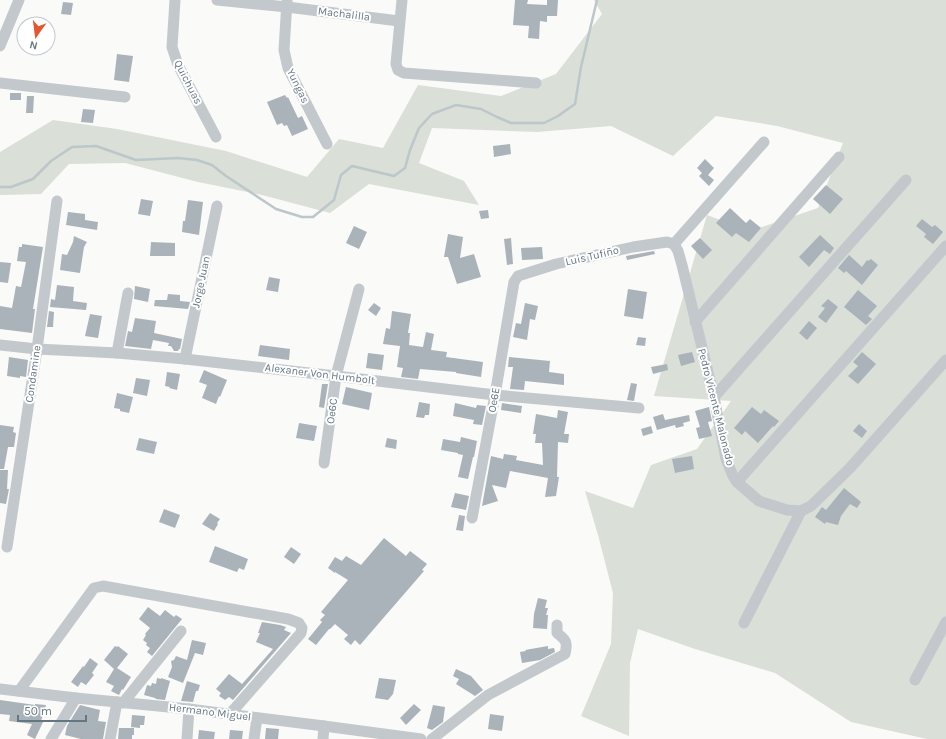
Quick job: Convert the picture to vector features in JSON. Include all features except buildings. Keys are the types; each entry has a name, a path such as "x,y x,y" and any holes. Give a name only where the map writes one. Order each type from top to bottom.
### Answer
{"street":[{"path":"0,46 19,0"},
{"name":"Quichuas","path":"175,0 172,47 178,65 216,137"},
{"name":"Machalilla","path":"217,0 287,3 399,21"},
{"path":"402,0 396,64 398,70 404,73 536,83"},
{"name":"Yungas","path":"287,3 284,50 288,68 327,144"},
{"path":"0,84 125,97"},
{"path":"674,244 764,142"},
{"path":"695,322 839,157"},
{"path":"714,397 906,180"},
{"name":"Condamine","path":"7,547 37,349 57,201"},
{"name":"Jorge Juan","path":"185,359 217,206"},
{"name":"Luis Tufiño","path":"514,282 518,276 556,264 633,246 667,242 674,244"},
{"name":"Pedro Vicente Malonado","path":"674,244 678,251 682,265 714,397 726,459 733,476 737,482 759,501 786,510 802,511"},
{"path":"737,482 946,246"},
{"name":"Oe6E","path":"472,518 514,282"},
{"name":"Oe6C","path":"324,463 336,376 359,289"},
{"path":"117,353 128,293"},
{"name":"Alexaner Von Humbolt","path":"0,345 185,359 495,395 639,408"},
{"path":"744,623 802,511 811,506 850,468 946,360"},
{"path":"19,692 94,588 98,586 280,618 299,623 302,628 301,633 230,714"},
{"path":"915,680 946,622"},
{"path":"432,739 488,695 565,654 567,646 565,640 557,633 557,625"},
{"path":"110,739 120,702 181,631"},
{"name":"Hermano Miguel","path":"0,690 230,714 420,739"},
{"path":"51,739 76,698"},
{"path":"186,739 189,710"},
{"path":"254,739 257,718"},
{"path":"323,739 324,726"}],"shaded area":[{"path":"594,0 946,0 946,739 927,739 851,722 775,673 695,649 638,629 630,663 629,736 581,716 611,644 613,593 585,491 633,508 651,465 697,449 731,401 654,396 707,215 750,231 818,208 843,143 777,126 716,116 673,156 611,126 537,132 432,128 419,163 464,181 479,205 369,184 330,213 262,195 198,182 125,163 69,164 41,194 0,195 0,152 53,120 117,129 226,151 307,177 339,139 383,148 418,85 501,96 556,74 602,14"}],"waterway":[{"path":"0,187 11,187 33,179 51,161 72,147 96,146 136,160 178,158 197,160 212,165 276,209 302,217 313,217 334,200 341,175 352,166 394,176 405,168 410,150 419,128 432,114 456,105 481,109 511,123 544,123 558,116 575,104 581,67 597,0"}]}
